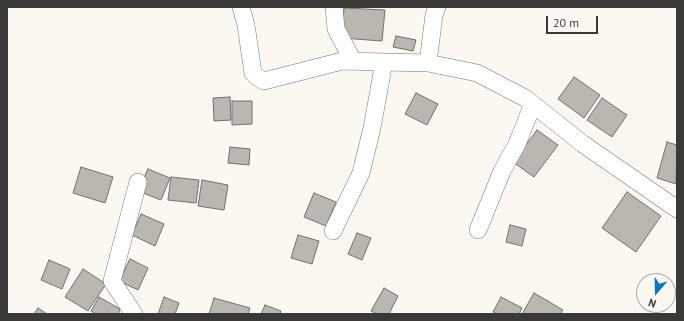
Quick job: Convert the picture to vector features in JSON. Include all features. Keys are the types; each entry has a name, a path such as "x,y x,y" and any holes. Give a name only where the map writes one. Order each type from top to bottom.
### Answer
{"street":[{"path":"241,7 246,25 253,72 257,77 264,81 342,61 428,63 477,73 525,98 583,144 677,209"},
{"path":"334,7 336,29 353,61"},
{"path":"428,63 434,16 437,7"},
{"path":"333,231 361,173 372,128 384,62"},
{"path":"478,230 502,171 517,144 533,104"},
{"path":"134,314 112,281 138,182"}],"building":[{"path":"344,8 385,10 382,41 342,38"},
{"path":"396,36 416,40 413,51 393,47"},
{"path":"574,77 600,95 584,118 558,99"},
{"path":"416,93 438,104 427,125 405,114"},
{"path":"230,97 231,120 214,121 213,98"},
{"path":"602,98 627,115 612,137 587,120"},
{"path":"232,101 252,101 252,124 232,125"},
{"path":"537,130 558,145 534,177 513,162"},
{"path":"667,142 677,145 676,184 657,178"},
{"path":"230,147 250,149 249,165 228,163"},
{"path":"81,167 113,177 105,203 73,193"},
{"path":"148,169 170,178 161,200 138,191"},
{"path":"171,177 199,180 196,203 168,200"},
{"path":"202,180 228,185 224,210 198,206"},
{"path":"627,192 661,216 636,252 602,228"},
{"path":"314,193 336,202 326,226 304,217"},
{"path":"141,214 164,224 155,246 132,235"},
{"path":"510,225 526,229 522,246 506,242"},
{"path":"357,233 371,238 362,260 348,254"},
{"path":"298,235 319,241 312,264 291,258"},
{"path":"130,259 148,268 138,290 119,281"},
{"path":"49,260 70,269 62,289 41,280"},
{"path":"83,269 106,284 88,311 65,297"},
{"path":"384,288 398,296 389,314 377,314 371,311"},
{"path":"534,293 563,310 560,314 522,314"},
{"path":"99,297 120,309 118,314 96,314 91,311"},
{"path":"164,297 179,303 175,314 158,314"},
{"path":"501,297 522,308 519,314 497,314 493,312"},
{"path":"214,298 250,308 248,314 209,314"},
{"path":"265,305 281,311 280,314 261,314"},
{"path":"38,308 47,314 34,314"}]}
